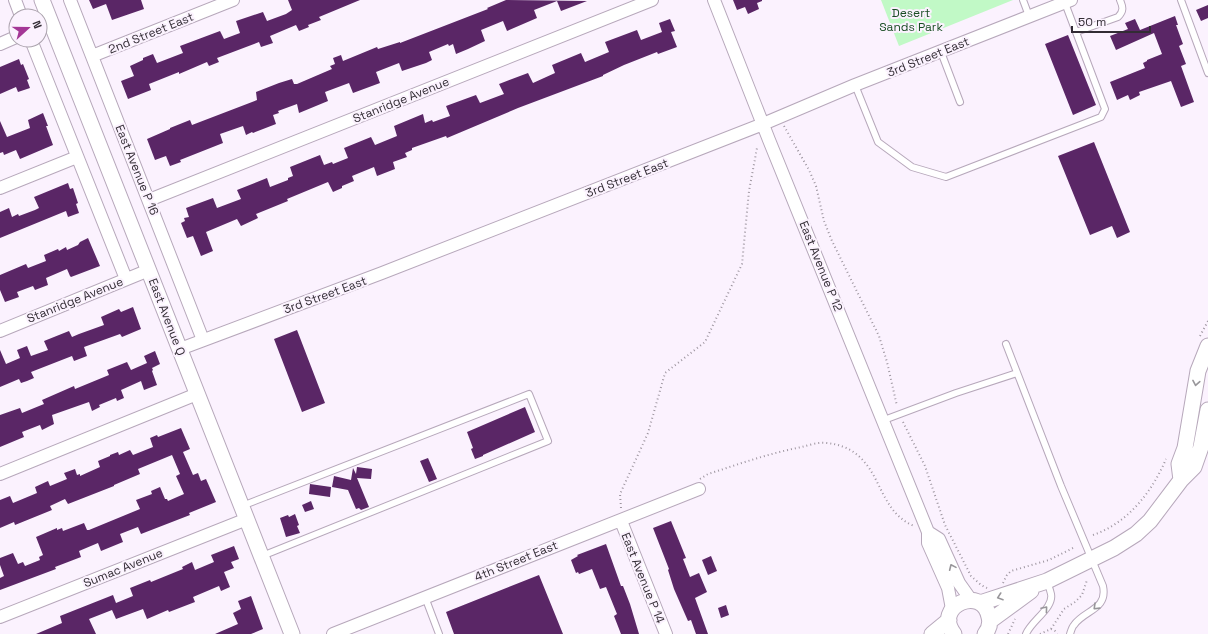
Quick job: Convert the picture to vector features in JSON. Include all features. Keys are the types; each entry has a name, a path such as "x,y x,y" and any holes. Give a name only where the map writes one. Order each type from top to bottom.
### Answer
{"street":[{"name":"East Avenue Q","path":"42,0 292,634"},
{"name":"East Avenue P 16","path":"70,0 204,340"},
{"name":"2nd Street East","path":"92,56 233,0"},
{"name":"Stanridge Avenue","path":"149,200 652,0"},
{"name":"East Avenue P 12","path":"714,0 928,532 928,543 948,588 951,614"},
{"name":"3rd Street East","path":"180,349 382,274 763,124 1048,7 1068,1"},
{"path":"34,48 126,279"},
{"path":"0,188 77,156"},
{"name":"Stanridge Avenue","path":"0,331 149,270"},
{"path":"1181,480 1179,464 1185,448 1203,344"},
{"path":"0,474 197,394"},
{"path":"932,634 961,602 976,602 1047,580 1114,548 1136,534 1150,521 1181,480 1194,467 1201,447 1208,410"},
{"name":"4th Street East","path":"333,634 699,489"},
{"name":"Sumac Avenue","path":"0,617 244,512"},
{"name":"East Avenue P 14","path":"621,521 666,634"},
{"name":"East Avenue P 12","path":"928,532 939,539 959,583 976,602"},
{"path":"988,630 1047,580"},
{"path":"976,602 986,608 989,614 988,630"},
{"path":"951,614 950,626 954,634"}],"lane":[{"path":"1023,0 1029,16"},
{"path":"1076,32 1118,17 1123,9 1120,0"},
{"path":"1181,0 1208,73"},
{"path":"855,86 878,142 912,167 946,177 1101,117 1105,109 1076,32 1068,1"},
{"path":"941,52 960,102"},
{"path":"1006,344 1103,586 1104,593 1102,600 1095,609 1078,620 1073,626 1070,634"},
{"path":"884,420 956,393 1017,373"},
{"path":"244,512 529,394 548,441 262,556"},
{"path":"1026,634 1028,628 1051,601 1052,595 1047,580"},
{"path":"425,597 440,634"}],"path":[{"path":"780,117 809,170 816,186 824,221 832,241 879,336 887,362 899,414 925,466 940,514 971,576 981,585 990,589"},
{"path":"621,521 620,494 648,433 664,373 705,342 742,264 749,191 757,148"},
{"path":"1203,344 1208,321"},
{"path":"699,489 699,479 708,474 780,451 824,442 839,445 856,453 869,466 892,511 902,520 928,532"},
{"path":"1093,535 1102,532 1122,520 1146,495 1168,455"},
{"path":"1002,586 1007,575 1011,571 1049,560 1073,548"},
{"path":"1040,634 1051,629 1064,609 1075,602 1082,595 1086,580"},
{"path":"1008,634 1016,618"},
{"path":"1051,629 1057,634"}],"green space":[{"name":"Desert Sands Park","path":"881,0 1013,0 899,46"}],"building":[{"path":"89,0 141,0 144,9 112,20 106,4 93,9"},
{"path":"288,0 360,0 319,17 321,20 308,25 309,27 299,31 296,25 270,36 273,43 261,47 259,42 217,58 219,62 209,66 207,62 179,74 179,72 149,84 151,90 128,99 121,81 134,76 130,66 153,54 157,63 183,53 180,46 220,31 224,39 240,33 236,21 263,12 267,21 286,14 292,10"},
{"path":"506,0 587,1 561,11 557,1 534,10 537,18 507,31 503,21 481,30 485,41 468,49 456,54 453,44 449,46 448,44 429,52 432,60 426,63 402,71 399,63 376,72 380,83 353,93 349,83 325,92 328,101 299,113 297,104 278,111 279,113 273,115 276,124 253,133 252,132 246,135 243,126 220,134 223,143 180,160 181,162 170,166 166,156 155,160 147,139 170,128 190,120 192,125 257,100 256,92 279,83 292,79 294,84 297,84 332,69 330,66 335,64 333,58 341,55 343,61 377,47 378,49 400,43 488,9 487,8"},
{"path":"733,0 762,1 757,3 759,9 748,14 745,7 737,10"},
{"path":"1208,5 1208,18 1201,21 1196,10"},
{"path":"1175,16 1178,25 1176,25 1183,44 1179,46 1186,64 1181,66 1194,102 1181,107 1171,81 1139,92 1140,95 1130,100 1128,95 1117,100 1110,82 1145,68 1143,63 1162,54 1154,33 1116,50 1110,36 1128,29 1125,23 1135,19 1140,30"},
{"path":"670,19 675,31 671,32 677,47 658,54 657,52 624,65 603,76 518,108 447,138 446,136 412,148 412,150 405,153 407,157 393,162 395,169 377,176 374,167 352,176 354,181 333,192 328,182 256,214 258,218 241,226 237,219 206,232 213,251 201,256 193,236 187,238 181,223 185,221 184,218 189,217 186,208 213,198 217,208 241,199 237,190 267,178 270,187 288,180 288,178 293,176 290,167 320,155 324,165 332,162 333,164 348,158 344,148 371,137 375,145 397,136 394,126 423,114 425,123 450,116 446,106 476,95 480,103 504,94 499,84 528,73 533,83 555,73 552,65 581,53 585,62 609,52 605,42 637,30 641,40 662,32 659,23"},
{"path":"1068,35 1096,105 1073,115 1045,44"},
{"path":"19,59 21,65 23,64 29,79 27,80 30,88 18,92 16,87 0,94 0,67"},
{"path":"43,113 53,145 20,159 16,150 4,155 3,152 0,153 0,121 7,137 30,128 28,120"},
{"path":"1094,142 1130,232 1117,238 1112,226 1090,235 1058,156"},
{"path":"68,183 70,189 73,188 78,203 76,204 79,213 68,217 66,211 0,238 0,212 9,208 12,217 35,210 39,208 34,197"},
{"path":"88,238 100,266 71,277 67,269 46,278 48,285 35,290 33,286 17,292 19,297 5,302 0,290 0,275 26,264 28,268 46,261 44,255 58,249 59,251 66,247 67,250"},
{"path":"133,307 141,329 122,337 120,334 84,347 87,356 74,361 72,356 31,372 34,378 21,383 19,379 0,387 0,350 6,364 20,358 17,350 27,346 31,356 48,350 44,341 69,331 72,337 104,325 101,317 119,309 121,312"},
{"path":"297,330 325,403 302,412 274,339"},
{"path":"155,351 160,364 152,368 157,385 144,390 141,381 121,390 124,398 117,401 116,398 99,405 100,407 92,411 89,402 52,415 54,424 42,430 40,425 22,432 24,437 0,447 0,415 20,408 22,413 44,404 42,400 74,386 75,389 109,375 107,370 127,362 131,370 147,363 144,356"},
{"path":"525,407 535,432 475,459 471,449 473,448 467,432"},
{"path":"181,428 190,449 183,452 193,475 198,473 201,481 206,479 216,502 189,513 190,515 141,534 138,527 120,534 123,542 101,551 98,543 79,551 81,557 55,567 56,569 0,590 0,578 4,576 0,565 0,558 13,553 18,564 23,562 25,566 40,560 39,557 43,555 36,537 57,528 57,530 62,528 63,531 84,523 87,530 89,530 140,509 136,500 152,494 151,491 160,487 165,499 168,501 184,494 176,476 180,474 172,455 138,469 140,474 114,486 68,504 65,499 50,506 52,510 15,525 14,522 0,528 0,500 10,496 13,503 37,493 35,487 48,481 50,486 67,479 64,473 75,469 77,475 80,474 80,476 100,467 98,461 110,455 118,452 119,455 130,450 133,455 153,447 150,438 157,435 158,437"},
{"path":"428,458 437,479 429,482 420,461"},
{"path":"357,467 372,469 371,479 357,478 369,507 361,510 359,508 356,509 348,490 332,487 334,476 351,480 353,468 356,474"},
{"path":"310,484 331,487 330,497 309,494"},
{"path":"311,501 314,509 305,512 302,505"},
{"path":"295,514 300,533 286,537 280,518 288,515 289,517"},
{"path":"671,521 686,558 683,559 690,577 699,573 707,592 695,598 708,634 696,634 691,620 688,621 674,589 668,570 669,569 653,528"},
{"path":"606,544 621,586 623,586 630,604 639,634 621,634 614,616 617,614 606,587 600,589 592,569 579,574 578,572 576,573 571,560 578,556 577,555"},
{"path":"234,546 239,559 231,562 234,568 224,572 230,587 221,591 219,586 193,597 195,602 169,612 168,610 147,619 143,609 116,619 112,610 89,619 96,634 36,634 62,623 60,616 113,595 116,603 133,596 130,588 150,580 151,582 183,569 182,567 192,562 195,570 214,562 211,555"},
{"path":"711,556 717,571 708,575 702,560"},
{"path":"539,575 563,634 454,634 446,612"},
{"path":"251,596 263,629 251,634 215,634 238,624 233,613 241,609 238,601"},
{"path":"726,605 729,615 721,618 718,608"}]}
